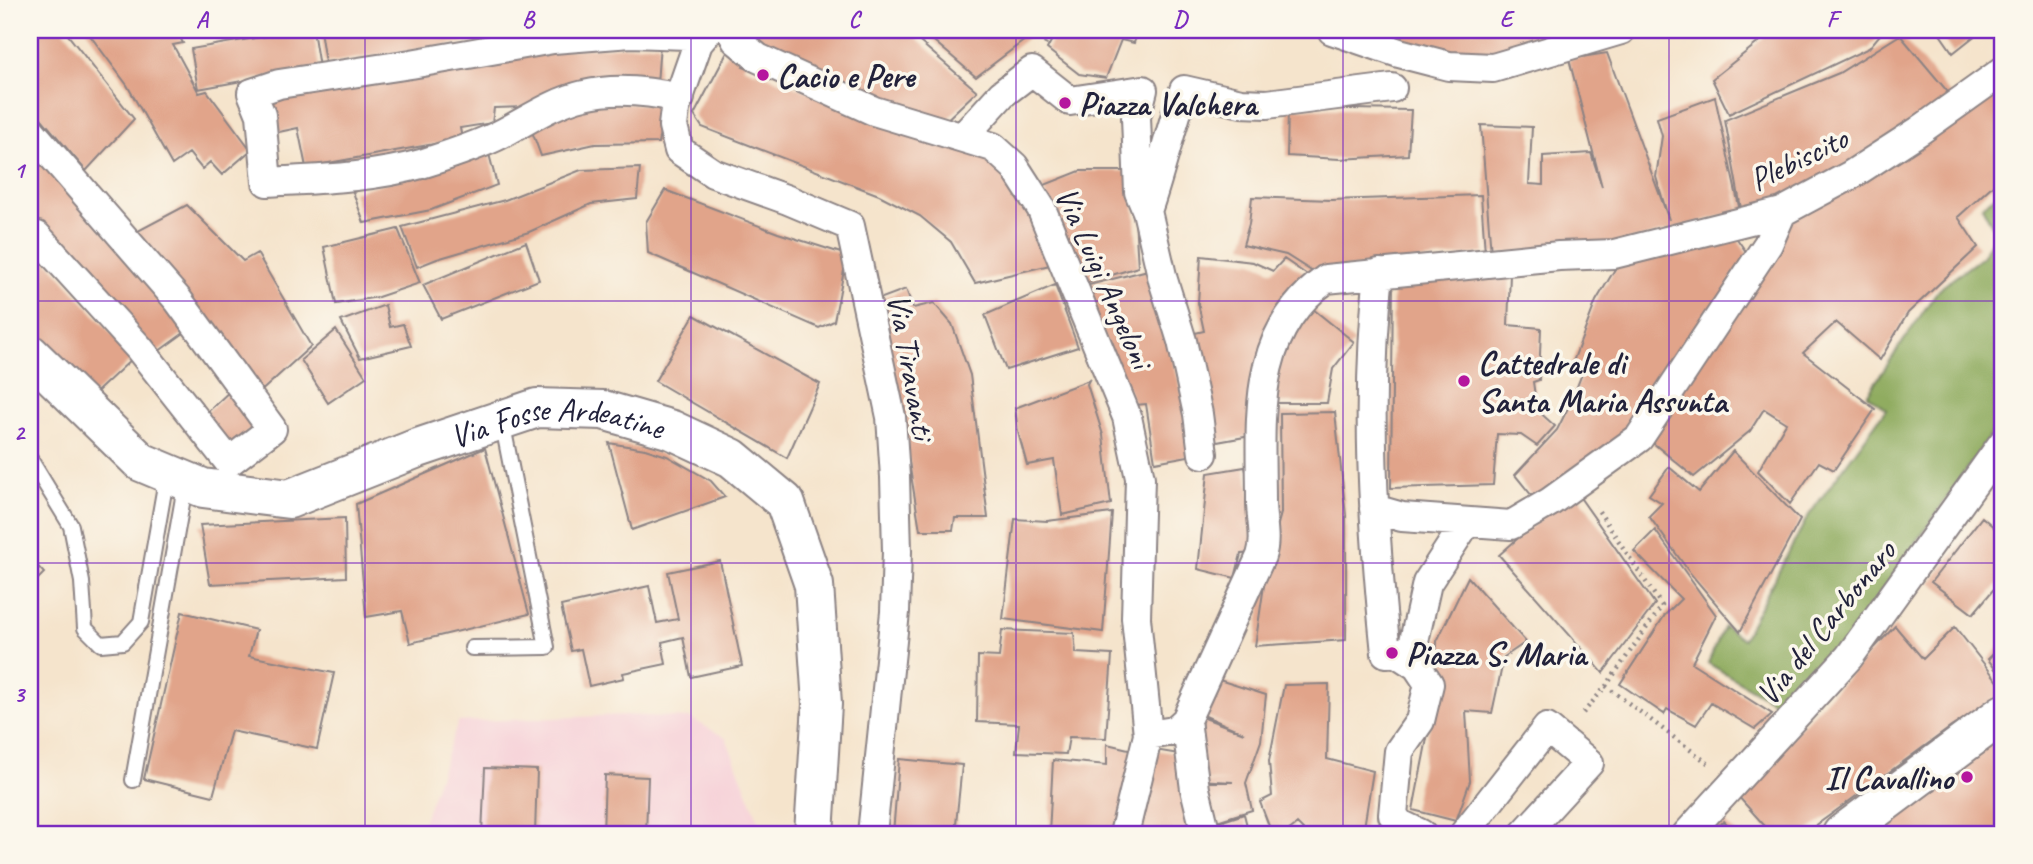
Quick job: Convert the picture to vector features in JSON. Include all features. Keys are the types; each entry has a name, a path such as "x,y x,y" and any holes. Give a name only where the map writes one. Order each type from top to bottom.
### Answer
{"main road":[{"name":"Via Fosse Ardeatine","path":"30,354 141,462 203,488 289,499 415,449 537,408 603,410 672,430 732,458 785,502 814,585 822,705 814,834"},
{"path":"1842,834 2003,714"}],"street":[{"path":"680,98 652,92 611,92 581,96 529,118 499,135 421,163 348,178 267,182 261,115 252,93 279,84 566,33 687,35 694,30"},
{"name":"Via Tiravanti","path":"709,30 698,43 675,109 673,126 679,150 713,173 850,226 891,417 897,551 894,623 872,834"},
{"name":"Via Luigi Angeloni","path":"731,30 736,40 758,58 818,86 874,111 993,147 1014,166 1041,208 1127,417 1140,478 1136,618 1148,735 1124,834"},
{"path":"1332,30 1399,53 1449,66 1493,68 1620,30"},
{"path":"963,137 1002,94 1032,71 1070,101 1143,90 1136,117 1139,192 1147,211 1190,375 1203,454"},
{"name":"Plebiscito","path":"1185,720 1264,547 1261,513 1261,425 1266,368 1276,338 1307,292 1326,279 1559,256 1614,254 1782,212 1851,175 2003,71"},
{"path":"1147,211 1167,138 1184,90 1241,103 1267,104 1392,88"},
{"path":"30,130 178,300 272,429 229,462 139,348 104,309 37,236 30,241"},
{"path":"1374,509 1402,517 1511,525 1550,502 1639,438 1768,244 1782,212"},
{"path":"1379,273 1374,317 1372,387 1374,509 1386,653 1412,650 1427,583 1466,523"},
{"name":"Via del Carbonaro","path":"1687,834 1849,657 2003,443"},
{"path":"1397,653 1417,666 1429,684 1420,721 1399,751 1393,815 1400,824 1421,834"},
{"path":"1148,735 1174,731 1185,720"},
{"path":"1185,720 1195,789 1206,834"},
{"path":"1464,834 1547,728 1589,763 1524,834"}],"lane":[{"path":"472,648 547,647 502,419"},
{"path":"30,459 71,526 82,582 85,628 101,644 124,642 141,622 177,477"},
{"path":"133,780 177,477"}],"path":[{"path":"1580,479 1662,606 1606,686 1583,713"},
{"path":"1606,686 1735,784"}],"shaded area":[{"path":"625,715 690,718 726,738 764,834 419,834 458,722"}],"green space":[{"path":"2003,190 2003,417 1846,644 1787,710 1708,663 1724,626 1743,639 1807,518 1886,409 1867,395 1938,290 1982,257 1996,233 1982,206"}],"building":[{"path":"40,30 64,30 134,119 86,171 30,105 30,36"},
{"path":"86,30 176,30 183,43 173,45 199,93 207,91 251,150 222,175 210,162 202,169 189,153 172,165 127,85"},
{"path":"273,30 313,30 319,67 198,89 191,49 273,35"},
{"path":"320,30 550,30 325,63"},
{"path":"750,30 906,30 977,91 941,125 854,95 757,45 743,67 839,103 965,144 1003,173 1022,197 1054,264 975,283 951,242 920,216 879,195 702,127 694,115 730,47"},
{"path":"921,30 1038,30 976,77"},
{"path":"1057,30 1138,30 1134,43 1121,40 1106,78 1079,74 1047,49"},
{"path":"1351,30 1595,30 1525,51 1484,55 1446,54"},
{"path":"1774,30 1884,30 1869,48 1729,114 1712,79"},
{"path":"1937,30 1982,30 1953,53"},
{"path":"1900,35 1953,98 1801,193 1742,214 1725,120 1839,73"},
{"path":"660,44 657,84 526,107 494,108 492,123 460,128 462,139 306,167 298,128 274,133 269,95 546,51"},
{"path":"1607,53 1669,220 1656,177 1662,136 1657,118 1715,97 1740,211 1618,244 1491,254 1481,125 1532,127 1529,184 1543,185 1543,156 1591,153 1602,187 1569,59"},
{"path":"2003,80 2003,176 1958,217 1978,247 1908,313 1880,360 1836,322 1803,353 1875,409 1834,470 1819,462 1790,504 1758,471 1786,423 1764,409 1750,431 1694,477 1647,438 1789,220"},
{"path":"579,102 665,105 658,143 595,144 541,156 530,126"},
{"path":"1288,108 1411,110 1408,155 1340,159 1287,156"},
{"path":"30,145 188,330 155,354 56,238 36,219 30,225"},
{"path":"488,150 497,185 431,210 364,223 353,192"},
{"path":"640,168 637,199 591,204 529,232 417,267 402,227 505,200 581,170"},
{"path":"1080,171 1132,171 1138,267 1079,285 1042,186"},
{"path":"665,190 778,233 847,255 834,321 819,328 648,253 646,222"},
{"path":"1481,195 1485,253 1313,272 1286,255 1243,245 1252,197 1331,200"},
{"path":"187,205 243,261 257,253 311,346 257,395 136,232"},
{"path":"398,229 420,283 378,297 336,304 324,247"},
{"path":"1733,233 1751,259 1639,430 1536,501 1515,475 1557,430 1571,402 1583,371 1571,367 1596,301 1618,264"},
{"path":"526,242 539,280 441,319 423,285"},
{"path":"34,246 133,358 86,402 30,343 30,250"},
{"path":"1201,256 1253,262 1273,271 1284,259 1310,277 1250,436 1206,444 1195,333 1204,331 1198,303"},
{"path":"1148,270 1199,454 1155,462 1146,404 1135,405 1081,287"},
{"name":"Cattedrale di Santa Maria Assunta","path":"1510,274 1508,325 1541,328 1539,380 1533,382 1537,410 1555,426 1537,446 1521,435 1497,434 1493,485 1391,488 1393,280"},
{"path":"1055,285 1078,347 1006,370 985,315"},
{"path":"906,289 913,308 934,303 952,324 970,375 988,518 955,518 953,530 920,530 897,388 874,301"},
{"path":"385,305 390,327 403,324 411,346 360,358 341,321"},
{"path":"1313,309 1354,342 1333,369 1327,403 1272,403 1273,367 1296,320"},
{"path":"694,315 820,384 787,458 655,381"},
{"path":"336,330 366,377 328,403 301,360"},
{"path":"1089,380 1087,384 1103,435 1111,504 1062,515 1054,460 1027,465 1015,408"},
{"path":"232,389 258,422 228,451 201,418"},
{"path":"1335,412 1346,516 1346,640 1255,646 1267,565 1281,513 1280,413"},
{"path":"609,443 667,456 711,481 725,497 632,530"},
{"path":"485,448 529,614 410,643 402,611 366,617 356,504"},
{"path":"1733,451 1800,520 1740,632 1690,573 1649,516 1662,503 1649,495 1669,467 1699,492"},
{"path":"1245,467 1254,509 1255,553 1241,554 1235,578 1198,569 1208,473"},
{"path":"1574,489 1655,604 1603,673 1499,555"},
{"path":"1112,513 1103,632 1003,619 1015,519 1047,521"},
{"path":"1982,517 2003,535 2003,578 1973,614 1931,582"},
{"path":"345,518 346,577 210,584 200,525"},
{"path":"1655,530 1716,615 1692,663 1772,714 1755,729 1711,703 1696,725 1667,709 1664,714 1620,684 1665,615 1681,599 1634,551"},
{"path":"30,558 44,573 30,587"},
{"path":"720,561 742,666 691,677 683,637 662,642 666,664 623,673 624,678 589,686 581,649 571,651 561,606 649,586 657,623 678,619 668,572"},
{"path":"1468,577 1526,642 1504,657 1492,713 1466,711 1470,781 1456,821 1413,810 1434,703 1437,641"},
{"path":"182,612 256,630 249,656 334,673 317,749 231,731 213,796 144,779"},
{"path":"1895,626 1923,659 1955,627 2003,688 2003,694 1951,727 1804,834 1772,834 1737,795"},
{"path":"1002,630 1074,633 1076,653 1112,655 1106,738 1069,737 1066,754 1016,752 1019,724 977,722 978,656 999,657"},
{"path":"2003,644 2003,680 1988,659"},
{"path":"1216,679 1266,695 1261,741 1246,783 1252,810 1207,824 1206,782 1233,782 1197,780 1202,717 1244,733 1203,715"},
{"path":"1329,684 1327,759 1373,771 1363,834 1307,834 1297,824 1284,834 1272,834 1260,802 1272,796 1269,761 1284,685"},
{"path":"2003,731 2003,826 1994,834 1867,834"},
{"path":"1107,744 1137,751 1116,834 1049,834 1053,760 1107,765"},
{"path":"1155,750 1185,755 1202,834 1130,834"},
{"path":"899,759 962,765 955,834 893,834"},
{"path":"485,768 537,770 535,834 482,834"},
{"path":"605,775 648,777 646,834 603,834"},
{"path":"1244,814 1249,834 1212,834 1208,826"},
{"path":"1724,821 1737,834 1708,834"}],"place":[{"name":"Cacio e Pere","path":"763,75"},
{"name":"Piazza Valchera","path":"1065,103"},
{"name":"Cattedrale di Santa Maria Assunta","path":"1464,381"},
{"name":"Piazza S. Maria","path":"1392,653"},
{"name":"Il Cavallino","path":"1967,777"}]}
